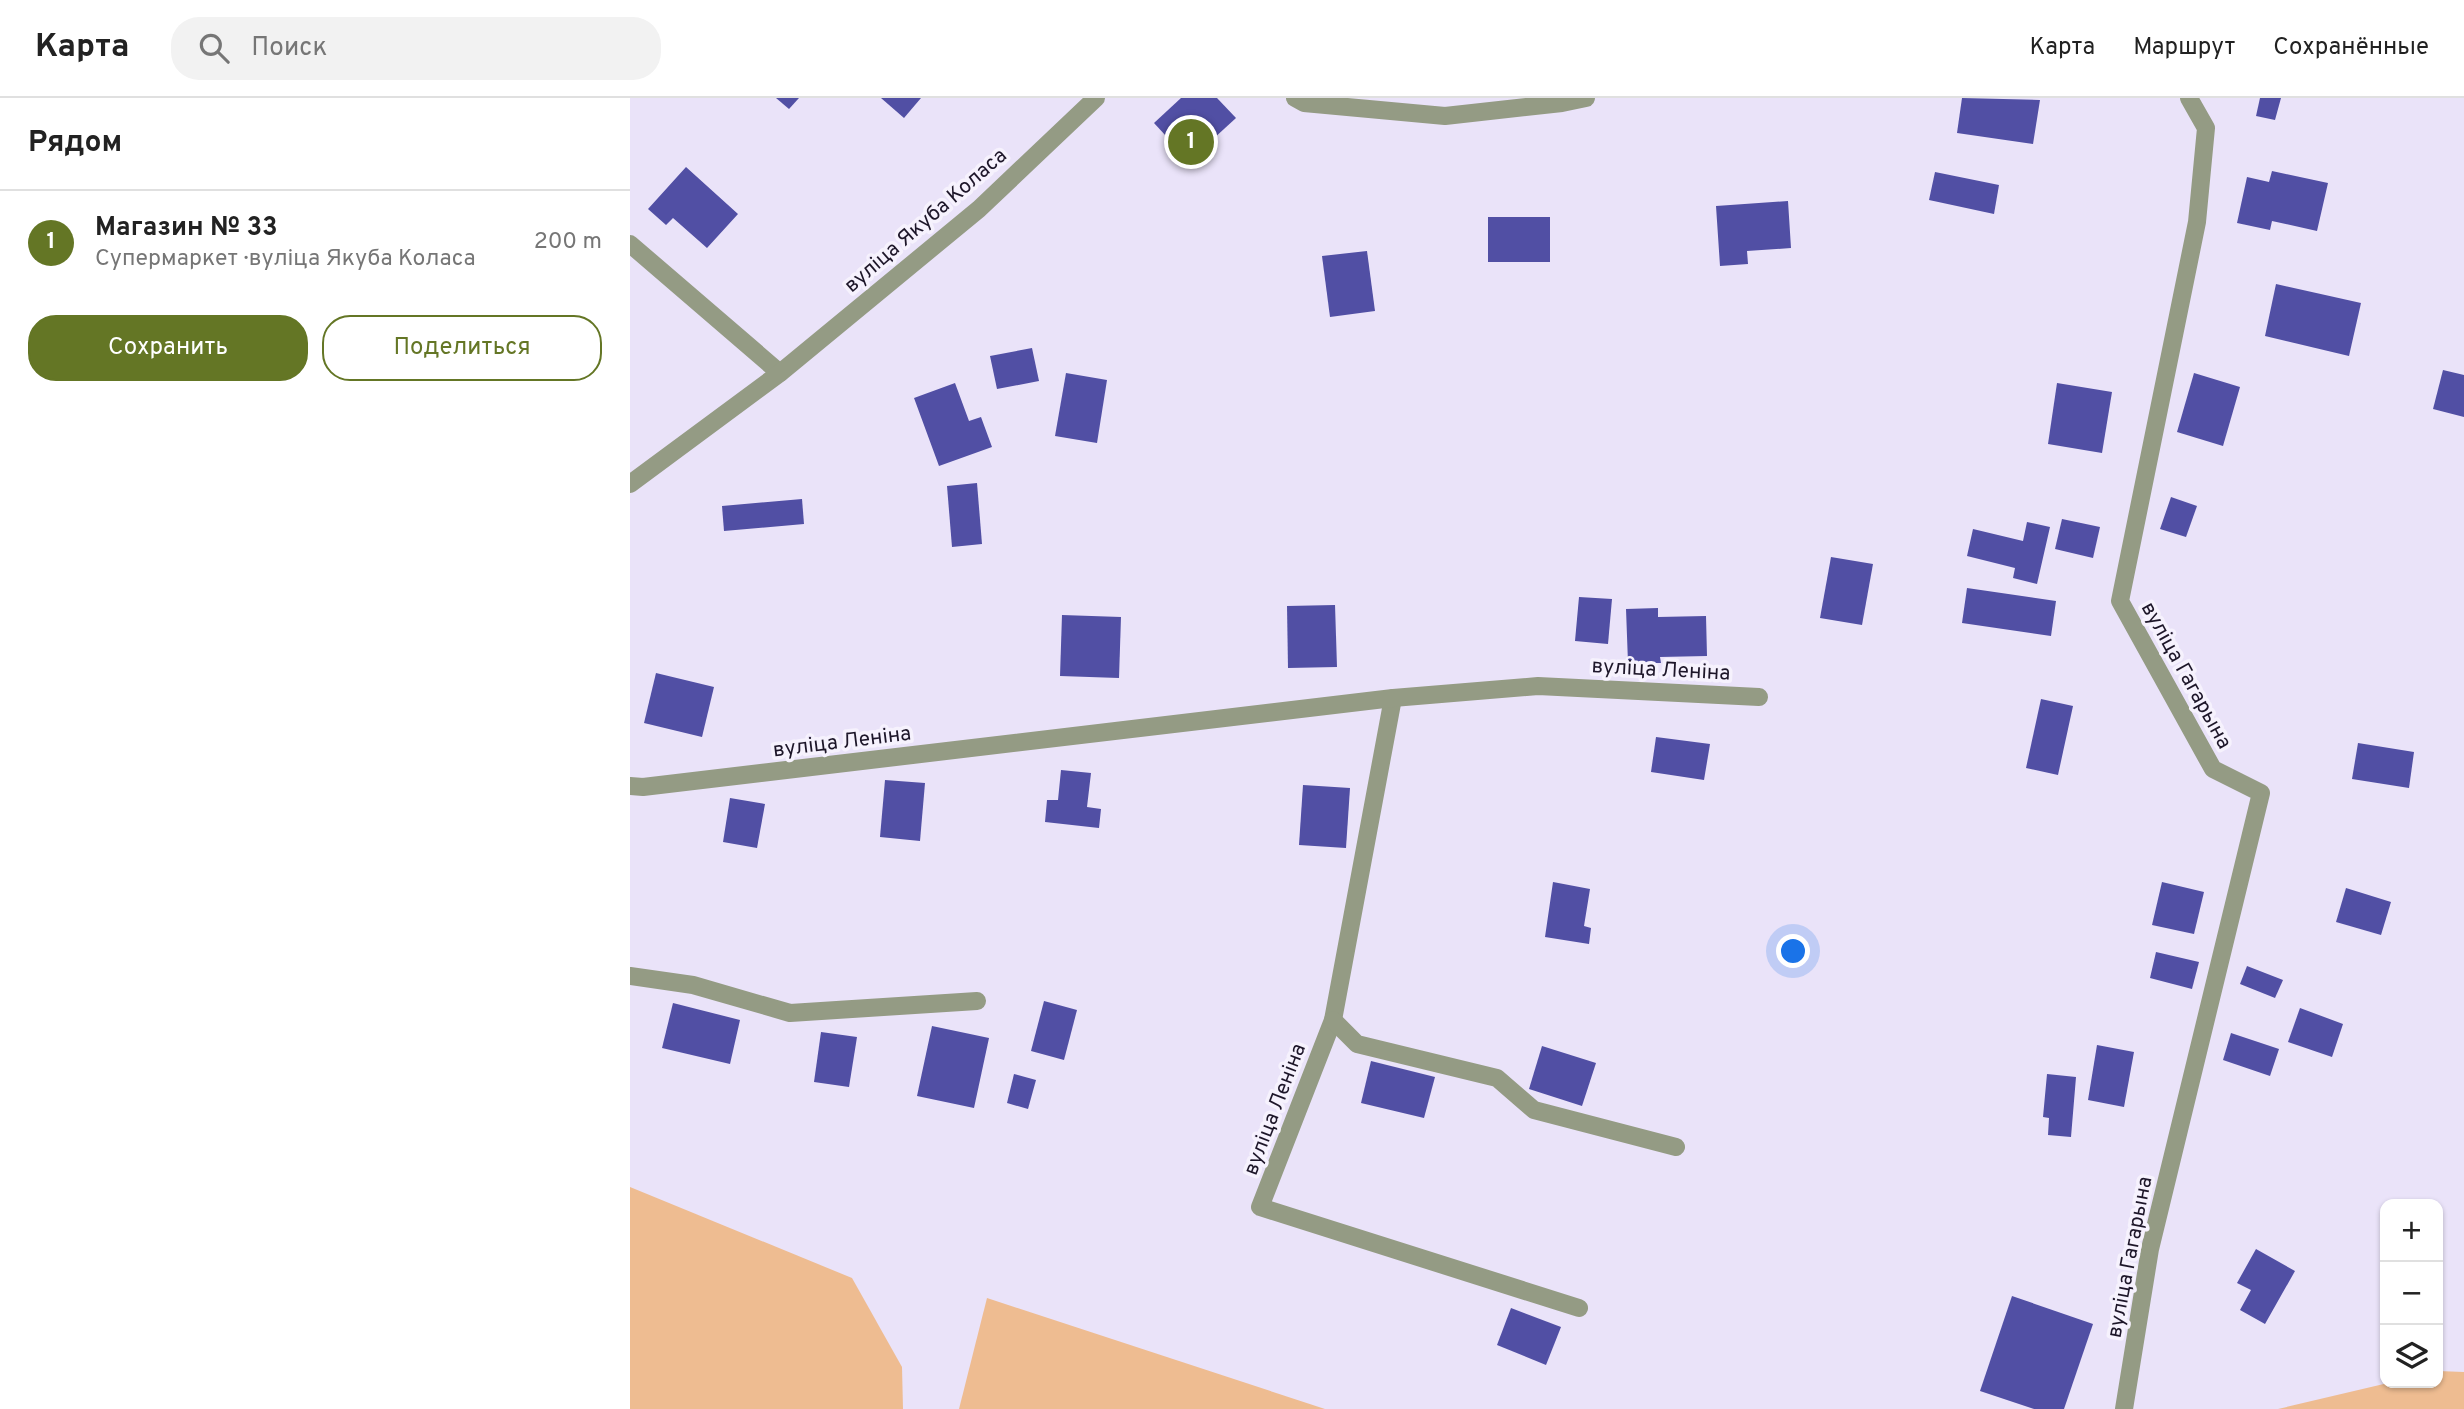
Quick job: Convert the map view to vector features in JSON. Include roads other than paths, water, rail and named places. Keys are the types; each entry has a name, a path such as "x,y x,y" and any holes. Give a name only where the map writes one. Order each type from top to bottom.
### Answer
{"street":[{"name":"вуліца Якуба Коласа","path":"630,484 780,373 979,209 1096,98"},
{"path":"1295,98 1304,103 1445,116 1586,98"},
{"name":"вуліца Гагарына","path":"2124,1409 2150,1249 2261,793 2213,769 2120,601 2197,222 2206,128 2189,98"},
{"path":"630,244 780,373"},
{"name":"вуліца Леніна","path":"630,786 643,787 1393,698 1538,686 1759,697"},
{"name":"вуліца Леніна","path":"1393,698 1333,1020 1260,1207 1579,1308"},
{"path":"630,976 693,985 790,1013 977,1001"},
{"path":"1333,1020 1357,1044 1497,1078 1534,1110 1676,1147"}],"place":[{"name":"Магазин № 33","path":"1191,142"}]}
